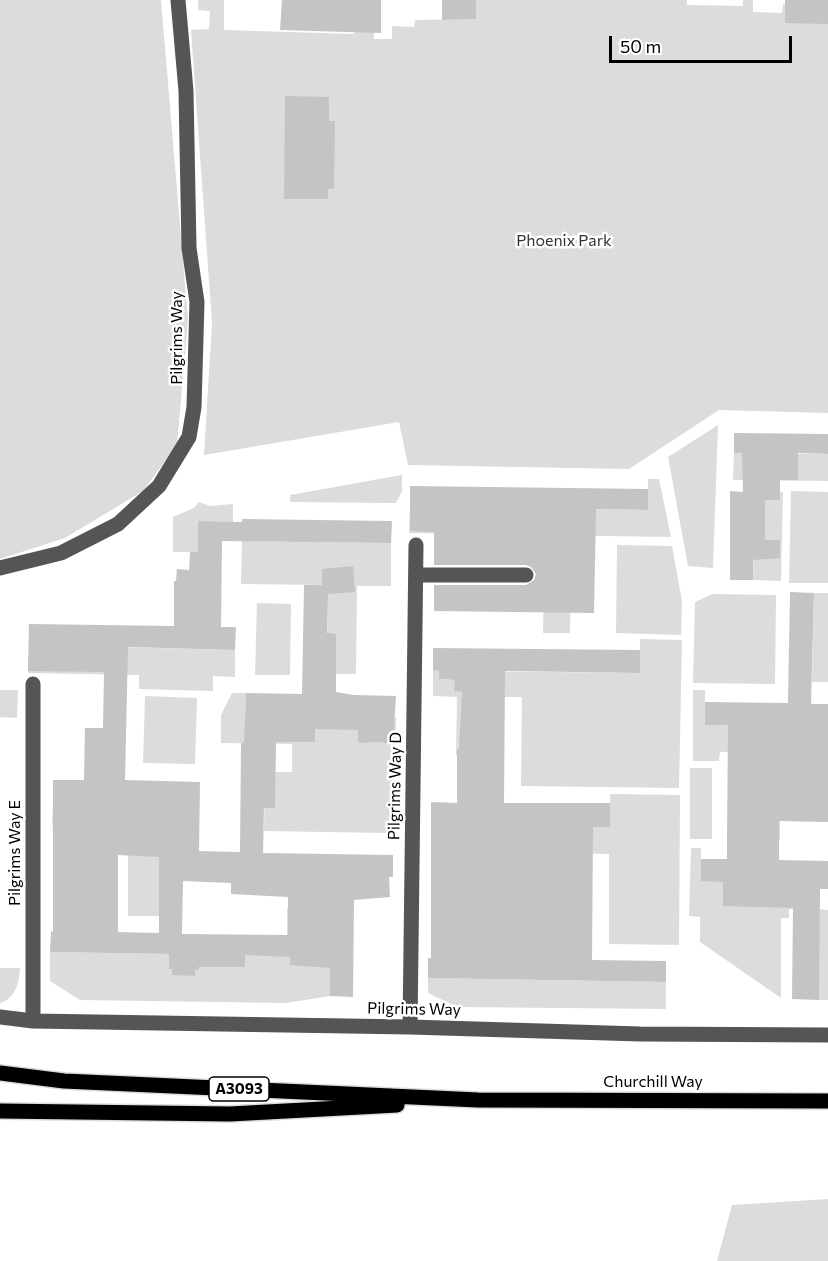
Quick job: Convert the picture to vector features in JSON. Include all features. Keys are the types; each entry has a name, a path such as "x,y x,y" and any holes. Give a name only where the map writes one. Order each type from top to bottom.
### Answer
{"main road":[{"name":"A3093","path":"0,1073 64,1080 478,1100"},
{"name":"A3093","path":"0,1111 230,1114 478,1100"},
{"name":"Churchill Way","path":"478,1100 828,1101"}],"street":[{"name":"Pilgrims Way","path":"0,568 61,553 118,524 159,486 189,437 195,386 197,302 189,248 186,91 178,0"},
{"name":"Pilgrims Way D","path":"410,1027 416,545"},
{"path":"416,575 526,575"},
{"name":"Pilgrims Way E","path":"33,684 33,1021"},
{"name":"Pilgrims Way","path":"0,1017 33,1021 410,1027 640,1034 828,1035"}],"green space":[{"path":"0,0 161,0 188,320 177,445 143,491 65,538 0,559"},
{"name":"Phoenix Park","path":"198,0 224,0 224,30 354,34 355,4 374,5 374,39 392,39 392,26 414,27 415,20 476,19 476,0 687,0 687,5 743,6 743,0 753,0 753,12 782,13 783,4 792,5 828,24 828,413 719,410 629,469 408,465 399,422 204,455 212,323 191,30 209,29 210,11 198,10"},
{"path":"718,425 713,568 688,566 668,457"},
{"path":"734,453 828,454 828,481 733,480"},
{"path":"402,475 402,491 396,503 290,502 290,495"},
{"path":"648,479 659,479 671,537 409,533 410,506 648,510"},
{"path":"791,491 828,492 828,583 789,583"},
{"path":"754,492 783,492 781,581 753,580 754,510 765,510 765,494"},
{"path":"199,502 210,506 233,504 233,522 198,521 198,552 173,552 173,517 194,508"},
{"path":"242,541 391,543 391,586 357,586 356,674 336,674 336,646 327,646 328,585 241,584"},
{"path":"617,545 672,546 682,601 681,635 616,633"},
{"path":"544,573 571,573 570,633 543,633"},
{"path":"814,593 828,593 828,682 812,682"},
{"path":"713,594 776,595 775,684 693,683 695,602"},
{"path":"257,603 291,604 290,675 255,675"},
{"path":"640,639 682,640 679,788 521,786 522,697 481,697 474,755 456,755 457,697 433,696 433,670 439,671 439,679 453,680 454,671 640,673"},
{"path":"117,647 235,650 235,677 213,676 213,691 139,689 139,675 28,673 28,655"},
{"path":"0,690 18,690 17,718 0,717"},
{"path":"693,690 705,690 705,725 828,726 780,780 780,840 750,840 750,752 720,752 719,761 693,761"},
{"path":"232,693 246,693 245,716 396,718 394,820 386,833 264,831 265,772 292,772 292,744 221,743 221,715"},
{"path":"145,696 197,698 195,764 143,763"},
{"path":"690,768 712,768 712,839 690,839"},
{"path":"610,794 680,795 679,945 609,944 609,854 431,851 431,825 610,827"},
{"path":"53,802 94,803 160,827 159,916 128,916 128,826 52,825"},
{"path":"691,848 701,848 701,881 820,882 819,909 789,909 789,918 781,918 781,998 700,942 700,917 689,916"},
{"path":"287,908 330,909 330,996 286,1003 80,1000 50,981 50,952 169,954 169,969 172,969 172,975 194,975 195,970 199,970 200,955 245,967 245,955 287,955"},
{"path":"819,909 828,910 828,1000 819,1000"},
{"path":"0,968 20,968 13,994 0,1003"},
{"path":"428,978 666,982 666,1009 457,1007 428,993"},
{"path":"828,1199 828,1261 717,1261 732,1205"}],"building":[{"path":"282,0 381,0 381,33 280,30"},
{"path":"442,0 476,0 476,19 442,20"},
{"path":"785,0 828,0 828,24 785,23"},
{"path":"285,96 329,97 329,121 335,121 334,189 328,189 328,199 284,199"},
{"path":"734,433 828,434 828,454 798,453 798,480 780,480 780,500 765,500 765,540 780,540 780,558 753,560 753,580 730,580 730,491 743,492 742,453 734,453"},
{"path":"410,486 648,489 648,510 596,509 594,613 434,611 434,585 526,585 534,580 536,574 531,567 526,565 434,565 434,532 410,531"},
{"path":"242,519 392,521 391,543 222,541 221,627 236,627 235,650 128,647 125,780 200,782 199,851 240,852 241,743 244,743 246,693 302,694 304,585 322,585 322,569 353,566 355,592 328,594 327,633 336,634 336,692 396,696 393,744 358,743 358,730 315,729 315,742 276,742 275,808 264,808 263,853 393,855 393,877 389,877 390,897 354,900 353,997 330,996 330,968 290,965 290,957 245,955 245,967 199,967 199,970 195,970 195,976 172,975 172,969 169,969 169,954 50,952 51,931 53,932 53,780 84,780 85,728 103,728 104,672 28,671 29,624 174,626 174,581 176,581 177,569 189,570 190,552 198,552 198,521 242,522","holes":["118,855 159,857 159,933 118,932","183,881 231,883 231,894 288,897 288,935 182,934"]},
{"path":"790,592 814,593 811,704 828,704 828,822 779,821 779,860 828,861 828,889 820,889 819,1000 792,999 793,908 723,906 723,882 701,881 701,859 727,859 728,725 705,725 705,702 788,703"},
{"path":"433,648 640,650 640,673 505,671 504,803 610,803 610,827 593,827 592,960 666,961 666,982 428,978 428,958 431,958 431,802 457,803 457,749 459,749 462,692 454,691 455,680 439,679 439,671 433,670"}]}
